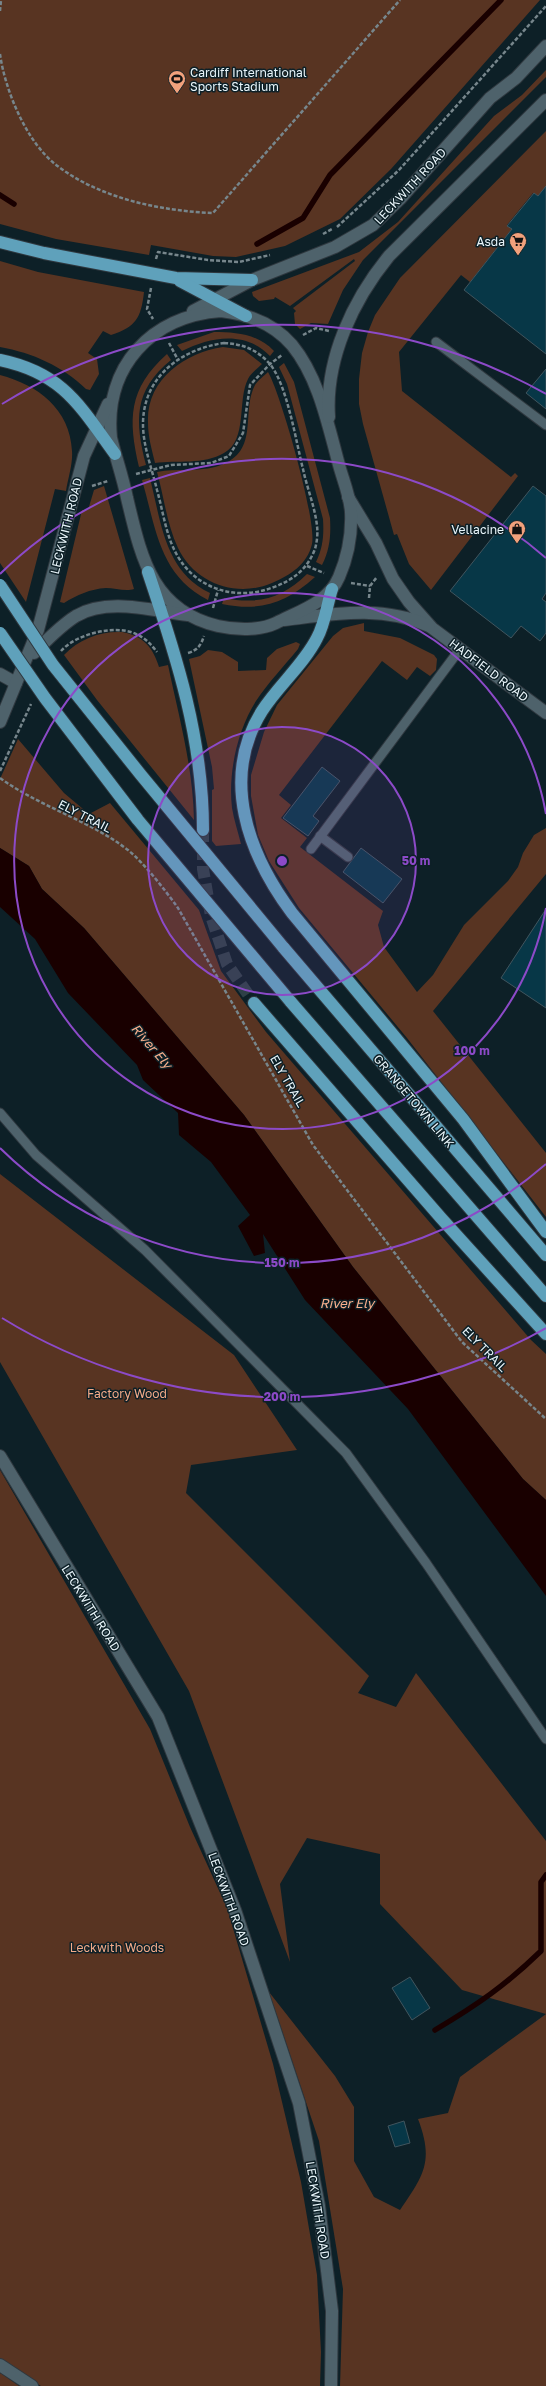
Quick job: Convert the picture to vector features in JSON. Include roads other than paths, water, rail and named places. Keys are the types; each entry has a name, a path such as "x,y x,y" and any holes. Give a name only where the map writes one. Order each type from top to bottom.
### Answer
{"main road":[{"name":"LECKWITH ROAD","path":"2,719 38,630 50,591 84,456 112,394 118,376 130,356 150,337 216,298 252,280 335,247 373,225 400,199 490,98 516,78 546,46"},
{"path":"330,430 329,411 334,362 352,313 369,283 389,256 546,100"},
{"path":"0,242 44,253 176,278 252,280"},
{"path":"176,278 216,298 246,316 268,325 292,345 312,381 330,430 348,495 351,532 343,566 332,589 317,639 263,710 249,738 244,757 241,786 244,817 255,852 277,893 292,913 463,1120 546,1232"},
{"path":"182,318 221,311 246,316"},
{"path":"0,360 37,372 59,384 78,403 115,454"},
{"path":"112,394 109,419 115,454 139,546 176,656 196,739 202,777 204,830"},
{"path":"348,495 376,543 396,585 432,628"},
{"path":"148,572 165,596 193,616 208,624 229,628 250,629 268,626 309,607 332,589"},
{"name":"GRANGETOWN LINK","path":"0,585 53,665 141,775 283,947 546,1255"},
{"name":"LECKWITH ROAD","path":"26,660 61,627 76,616 90,610 121,607 193,616"},
{"path":"279,621 353,612 391,614 410,619 432,628"},
{"name":"HADFIELD ROAD","path":"432,628 546,713"},
{"path":"0,633 45,698 138,820 290,1001 546,1296"},
{"path":"0,674 16,684"},
{"path":"254,1003 441,1218 546,1334"},
{"name":"LECKWITH ROAD","path":"0,1456 158,1717 235,1910 299,2103 319,2206 332,2311 331,2386"},
{"path":"0,2365 32,2386"}],"lane":[{"path":"436,342 546,426"},
{"path":"310,849 460,649"},
{"path":"320,836 348,857"},
{"path":"0,1113 36,1155 145,1250 346,1453 426,1563 546,1739"}],"water":[{"name":"River Ely","path":"0,848 29,866 42,889 84,928 244,1115 353,1267 523,1479 546,1500 546,1596 408,1409 305,1300 263,1234 265,1253 254,1256 238,1226 250,1215 211,1162 179,1135 178,1113 143,1080 137,1065 68,993 35,939 0,907"}],"waterway":[{"path":"257,244 303,218 330,175 501,0"},
{"path":"0,195 14,204"},
{"path":"435,2030 491,1994 541,1951 541,1882 546,1875"}],"tunnel":[{"path":"203,830 203,869 211,916 227,964 254,1003"}],"place":[{"name":"Cardiff International Sports Stadium","path":"177,94"},
{"name":"Asda","path":"518,256"},
{"name":"Vellacine","path":"517,544"}],"park label":[{"name":"Factory Wood","path":"127,1393"},
{"name":"Leckwith Woods","path":"117,1947"}]}
